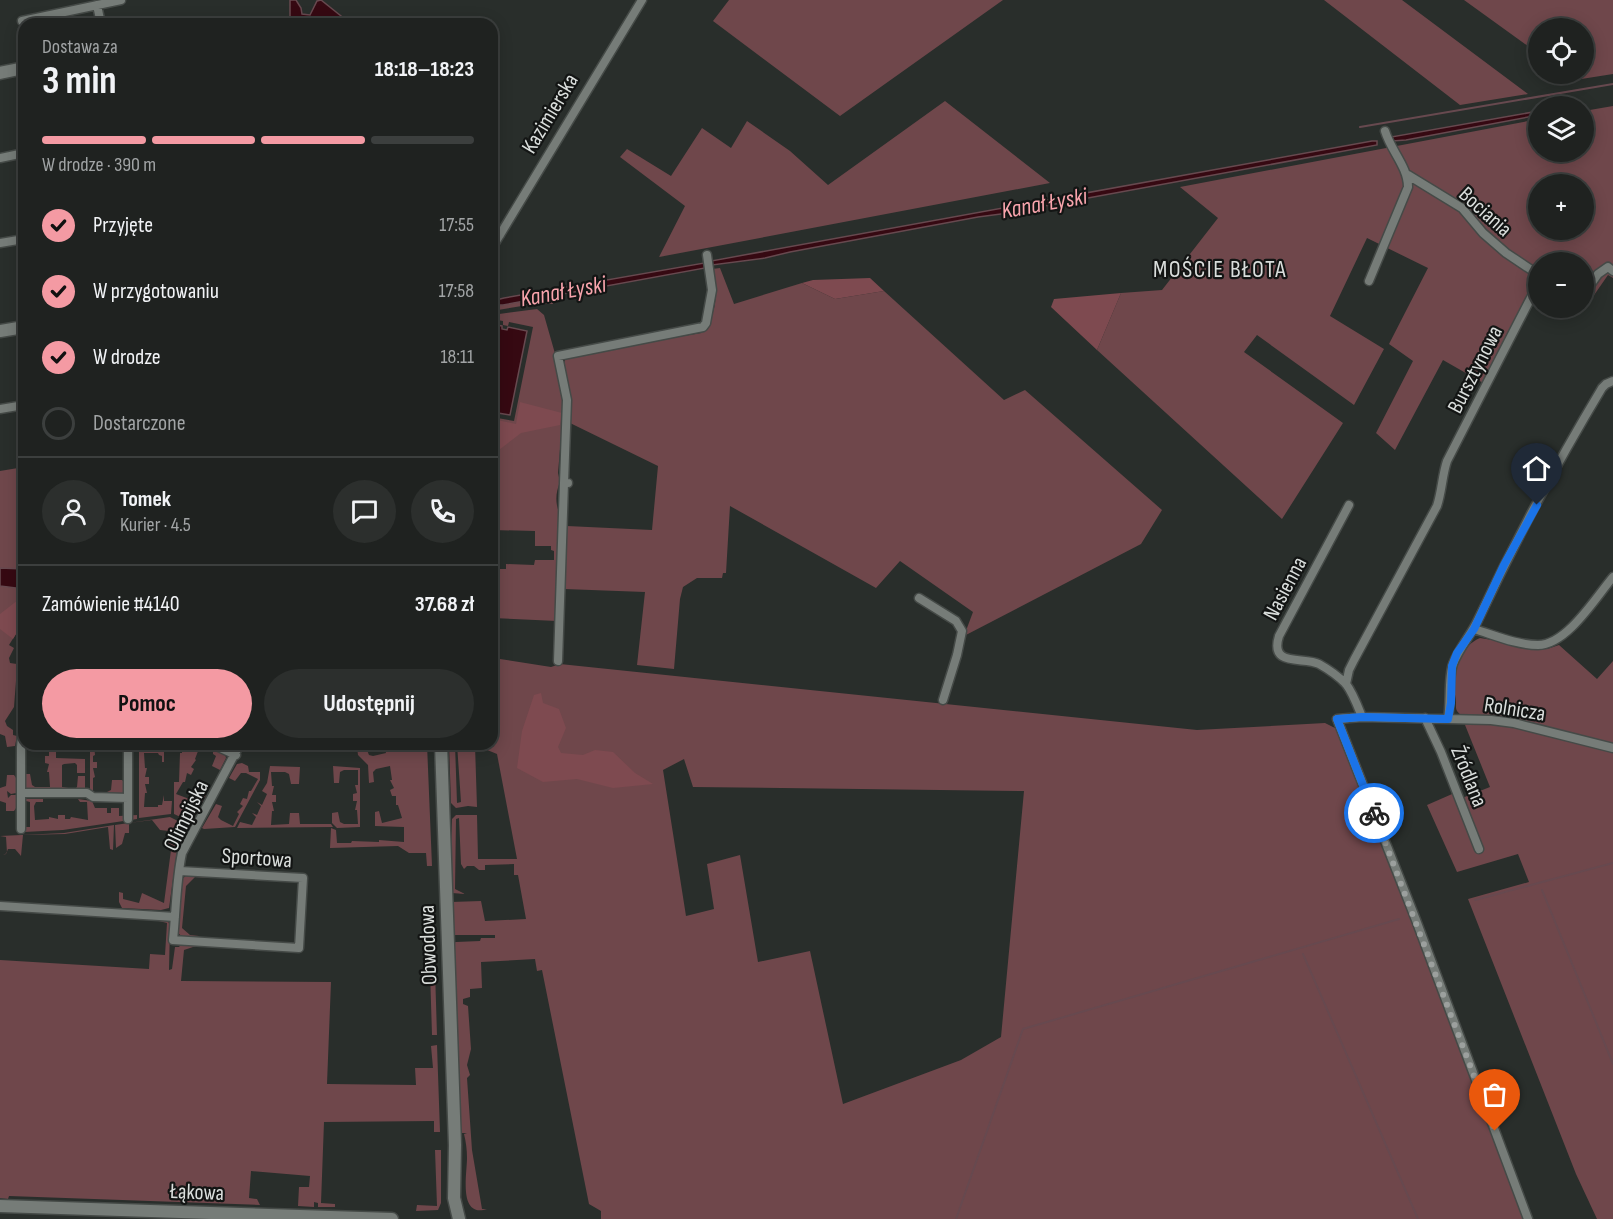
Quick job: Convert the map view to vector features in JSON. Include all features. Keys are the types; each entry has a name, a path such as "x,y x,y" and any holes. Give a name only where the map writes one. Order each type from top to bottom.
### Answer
{"main road":[{"path":"0,73 18,69"},
{"path":"0,331 18,328"},
{"name":"Obwodowa","path":"441,750 455,1145 454,1198 459,1219"},
{"name":"Łąkowa","path":"0,1206 270,1217 392,1219"}],"street":[{"path":"36,18 121,0"},
{"name":"Kazimierska","path":"498,238 642,0"},
{"path":"97,5 100,18"},
{"path":"1369,281 1408,187 1408,175 1393,153 1385,131"},
{"path":"0,158 18,154"},
{"name":"Bociania","path":"1408,175 1462,208 1483,233 1528,267"},
{"path":"0,243 18,239"},
{"path":"558,661 566,483 567,400 558,356 703,327 712,290 707,255"},
{"path":"1594,280 1608,267 1613,271"},
{"name":"Bursztynowa","path":"1346,684 1354,660 1437,506 1442,492 1443,473 1447,461 1528,303"},
{"path":"1448,719 1452,666 1457,653 1474,629 1504,565 1578,429 1602,388 1613,381"},
{"path":"0,409 18,406"},
{"name":"Nasienna","path":"1348,505 1276,644 1279,653 1285,658 1318,663 1346,684 1362,717"},
{"path":"1474,629 1528,644 1546,644 1567,632 1613,577"},
{"path":"919,598 956,621 962,631 943,700"},
{"name":"Rolnicza","path":"1528,1219 1416,920 1337,719 1425,718 1514,723 1613,748"},
{"name":"Źródlana","path":"1425,718 1479,849"},
{"path":"21,829 23,750"},
{"path":"128,750 128,819"},
{"path":"226,750 236,754"},
{"name":"Olimpijska","path":"180,871 185,847 238,750"},
{"path":"21,793 87,793 93,797 128,798"},
{"name":"Sportowa","path":"180,871 303,878 299,948 173,940 180,871"},
{"path":"0,906 175,917"}],"shaded area":[{"path":"729,0 1003,0 840,116 713,21"},
{"path":"1324,0 1402,0 1528,94 1460,105"},
{"path":"1464,0 1613,0 1613,74 1594,77 1594,18 1528,18 1528,46"},
{"path":"945,101 1050,183 659,257 685,206 620,157 627,149 671,176 702,128 731,148 747,121 790,151 828,185"},
{"path":"1613,106 1613,278 1608,275 1594,295 1594,252 1528,252 1528,298 1485,384 1443,360 1395,450 1376,433 1413,361 1389,344 1428,268 1367,238 1330,316 1384,349 1354,405 1257,335 1244,352 1343,423 1282,519 1097,350 1121,293 1162,290 1218,218 1180,187 1528,121 1528,162 1594,162 1594,109"},
{"path":"720,268 734,304 802,283 835,299 884,291 1004,400 1025,390 1162,510 1141,544 964,636 973,612 900,561 876,588 730,506 726,573 723,573 722,578 697,578 683,587 674,669 637,665 645,592 564,589 567,526 652,530 658,466 570,423 563,369 565,360 571,355 701,333 714,311 716,294 712,269"},
{"path":"870,278 884,291 835,299 802,283 813,280"},
{"path":"1121,293 1097,350 1051,307 1054,299"},
{"path":"551,296 553,304 534,304 498,310 498,304"},
{"path":"537,309 544,315 556,357 564,401 558,473 560,482 556,499 561,517 557,621 498,618 498,569 506,569 506,564 534,565 535,560 554,560 554,551 551,550 551,546 535,546 535,531 498,530 498,418 514,421 533,327 509,322 508,326 503,325 503,321 498,320 498,314"},
{"path":"520,402 562,413 560,425 521,433 499,450 500,500 498,501 498,420 516,424"},
{"path":"18,468 18,569 0,568 0,471"},
{"path":"0,582 18,584 18,631 9,645 14,648 9,658 10,663 18,664 18,681 16,681 14,707 5,721 7,726 13,730 13,735 17,736 15,746 7,747 5,736 0,734"},
{"path":"18,600 18,631 13,639 0,629 0,614"},
{"path":"1480,638 1547,649 1559,645 1597,679 1613,661 1613,1219 1597,1219 1576,1174 1468,899 1529,882 1518,854 1457,872 1427,805 1459,791 1462,798 1490,787 1461,715 1456,709 1454,689 1460,658 1468,646"},
{"path":"500,659 551,667 560,664 1197,730 1325,723 1337,729 1528,1219 601,1219 601,1211 589,1204 542,970 537,971 535,959 481,962 482,988 470,989 470,997 463,999 463,1004 468,1006 471,1049 467,1065 470,1075 467,1078 472,1150 482,1209 487,1209 478,1210 472,1207 466,1193 467,1155 464,1134 467,1133 462,1133 457,1122 453,943 480,941 481,938 495,938 495,935 455,935 451,902 481,901 485,921 526,919 518,875 514,875 514,864 485,865 485,870 479,870 474,866 467,866 464,869 461,864 459,818 456,819 455,889 465,894 452,893 450,866 452,819 456,815 477,815 478,859 517,859 497,754 487,750 498,750 498,662","holes":["684,759 693,787 1024,791 1001,1037 961,1060 843,1104 810,951 758,962 740,855 707,864 714,909 686,916 663,770"]},
{"path":"541,693 543,703 559,709 566,728 558,747 561,753 583,755 595,750 613,752 635,773 653,784 613,788 577,779 543,782 517,768 522,731 534,695"},
{"path":"47,750 56,750 56,758 85,759 85,773 77,773 75,763 62,765 62,787 75,789 78,776 85,776 85,789 26,791 26,774 30,774 32,785 35,787 50,787 49,772 47,772 49,764 45,763 45,756 49,756"},
{"path":"90,750 95,750 93,762 97,762 97,768 93,768 95,777 93,778 93,792 107,792 111,790 112,780 122,780 124,794 90,792"},
{"path":"139,750 164,750 164,762 158,753 144,753 145,768 147,768 145,777 149,777 149,784 145,784 147,793 145,793 144,807 162,805 164,795 164,801 172,801 171,814 139,818"},
{"path":"198,750 196,760 191,767 194,769 191,775 187,773 185,782 176,794 192,800 199,791 206,795 192,820 189,821 174,814 174,782 179,782 180,753"},
{"path":"209,750 225,754 226,758 220,770 212,766 216,756"},
{"path":"357,750 367,750 369,755 373,756 386,753 385,750 427,750 432,866 427,866 426,853 409,853 398,846 330,848 331,828 336,830 337,843 379,842 379,840 404,842 404,827 375,826 375,812 379,811 382,823 402,818 398,805 396,805 396,796 392,796 390,790 394,788 390,780 392,780 390,766 376,769 373,772 374,782 369,783 368,765 358,755"},
{"path":"449,750 455,750 457,803 461,802 457,750 475,750 477,807 456,808 451,803"},
{"path":"242,763 248,766 249,772 260,772 260,780 235,827 202,828 216,804 222,806 218,817 233,826 239,814 237,812 243,806 240,804 243,798 247,799 249,791 258,779 246,773 241,773 235,781 229,778 237,764"},
{"path":"270,766 300,767 299,784 291,784 289,774 285,772 271,772 272,786 274,786 272,795 276,795 276,802 272,802 274,811 272,811 271,825 289,824 290,813 299,813 300,824 331,824 333,827 237,828 240,822 252,825 256,817 252,813 257,815 261,806 257,802 262,805 267,794 262,791 267,783"},
{"path":"333,766 360,768 360,827 337,828 332,823 332,813 338,812 340,822 358,824 357,810 355,810 357,801 353,801 353,794 357,793 355,785 358,785 358,770 340,772 339,783 334,783"},
{"path":"7,775 14,775 16,778 16,793 11,794 7,791 8,798 16,795 14,811 6,811 6,803 0,801 0,788 6,786"},
{"path":"26,799 43,799 43,802 36,802 34,806 35,820 49,819 49,817 58,819 58,815 65,815 65,819 71,817 88,820 87,802 80,802 78,799 92,801 95,808 107,808 107,813 111,813 111,808 119,808 119,816 137,815 137,819 63,830 24,832 24,827 30,827 30,802"},
{"path":"170,817 188,826 186,831 179,828 175,835 183,839 177,850 169,908 161,910 122,908 119,902 119,892 123,893 123,899 139,903 142,893 164,903 171,850 168,847 169,831 160,830 152,820 129,823 129,833 125,833 122,844 116,848 115,825"},
{"path":"114,825 113,850 110,849 108,827 65,834 23,835 21,856 15,849 8,849 7,852 6,837 0,836 64,833"},
{"path":"187,875 210,876 210,878 195,877 186,886 182,928 190,935 199,936 197,938 182,936 177,929 182,879"},
{"path":"160,919 168,921 170,926 169,970 172,969 175,947 179,947 182,943 205,945 205,947 184,950 181,981 331,982 327,1084 416,1085 415,1068 433,1068 431,1046 437,1045 440,1132 434,1132 434,1121 324,1122 321,1203 335,1204 335,1207 318,1207 318,1203 314,1202 314,1207 298,1206 299,1187 309,1187 310,1176 251,1171 249,1198 257,1199 260,1205 9,1196 8,1199 0,1198 0,960 149,969 150,954 165,955 167,923 159,921"},
{"path":"423,938 434,938 437,1035 432,1035 429,939"},
{"path":"435,1150 441,1150 441,1203 438,1210 416,1211 417,1205 437,1206"}],"water":[{"path":"290,0 296,0 302,14 310,15 317,1 321,0 344,18 290,18"},
{"path":"1528,113 1528,117 1406,140 1392,141 1391,137"},
{"name":"Kanał Łyski","path":"1377,141 1377,145 1024,211 978,217 765,258 712,265 711,261"},
{"name":"Kanał Łyski","path":"704,263 705,268 498,305 498,300"},
{"path":"498,325 507,330 508,327 527,331 510,415 498,413"},
{"path":"0,568 18,569 18,588 0,586"}],"waterway":[{"path":"1360,127 1613,84"},
{"path":"1475,900 1613,863"},
{"path":"1542,890 1613,1064"},
{"path":"956,1219 1023,1029 1399,919"},
{"path":"1303,954 1418,1219"}],"way so far":[{"path":"1374,813 1495,1131"}],"district":[{"name":"MOŚCIE BŁOTA","path":"1220,269"}],"route":[{"path":"1374,813 1337,719 1362,717 1448,719 1452,666 1457,653 1474,629 1504,565 1537,505"}]}
